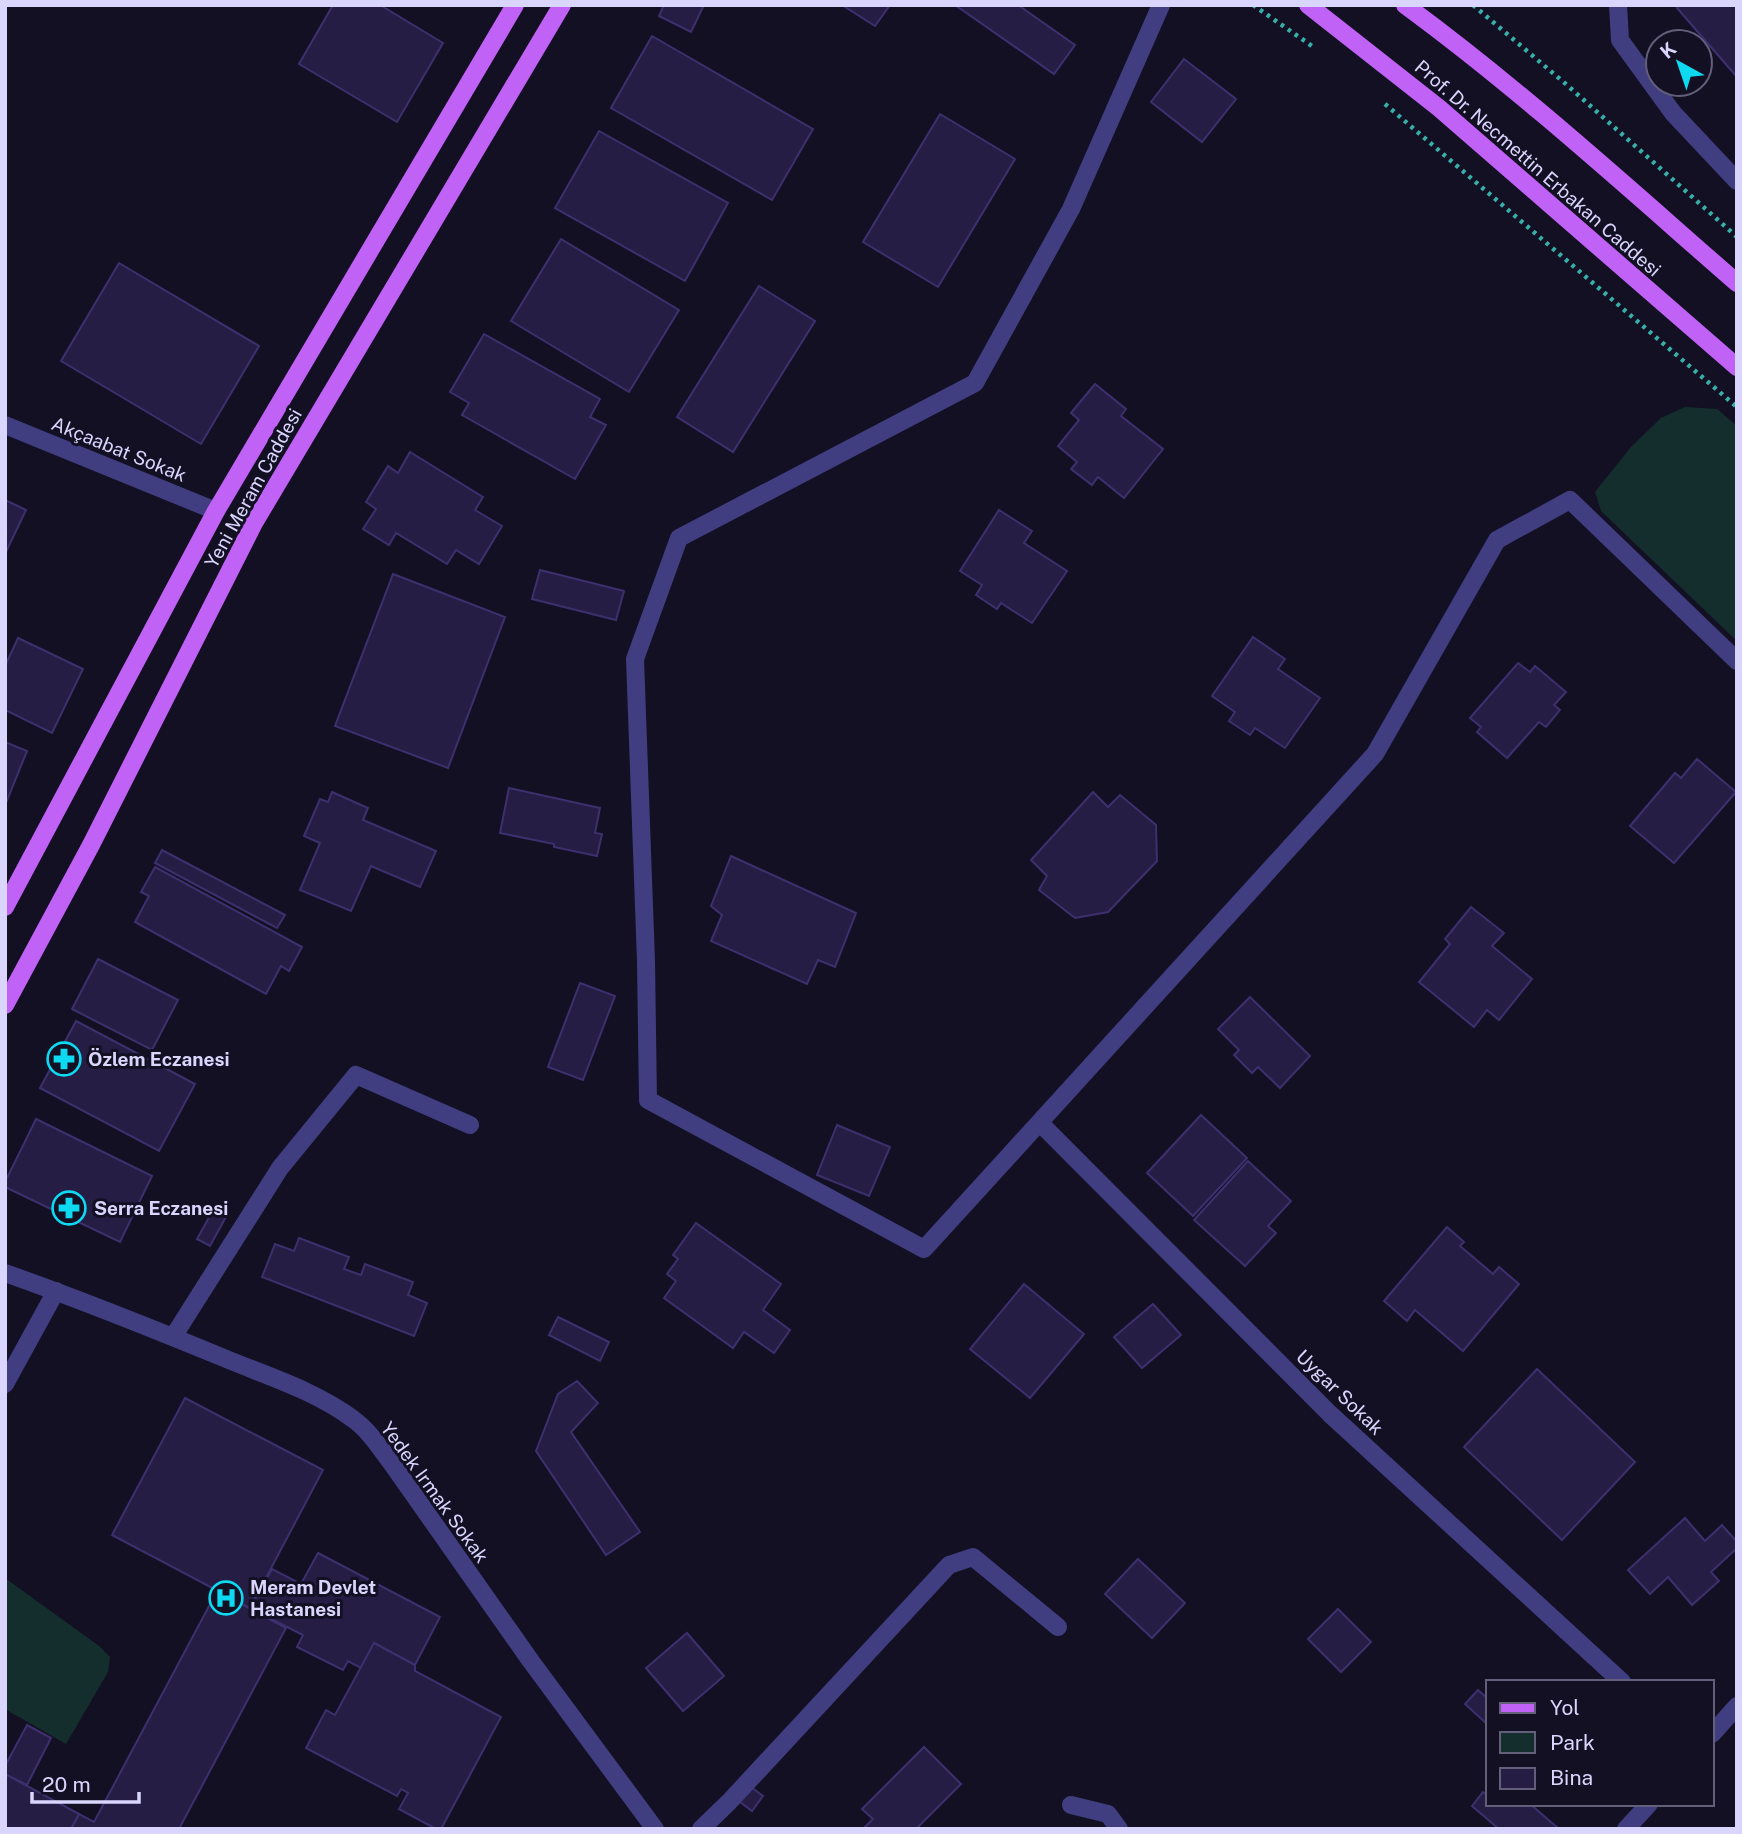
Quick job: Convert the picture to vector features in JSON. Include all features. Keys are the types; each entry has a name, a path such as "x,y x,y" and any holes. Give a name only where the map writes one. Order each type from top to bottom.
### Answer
{"main road":[{"name":"Yeni Meram Caddesi","path":"5,907 216,511 515,5"},
{"name":"Yeni Meram Caddesi","path":"5,1005 91,845 254,523 562,5"},
{"name":"Prof. Dr. Necmettin Erbakan Caddesi","path":"1308,5 1439,108 1737,367"},
{"name":"Prof. Dr. Necmettin Erbakan Caddesi","path":"1405,5 1460,45 1522,96 1737,283"}],"street":[{"path":"1161,5 1072,209 975,383 679,538 635,659 648,1100 924,1249 1375,754 1497,540 1570,500 1737,661"},
{"path":"1618,5 1620,40 1673,113 1737,181"},
{"name":"Akçaabat Sokak","path":"5,425 216,511"},
{"path":"173,1337 280,1168 356,1075 470,1125"},
{"name":"Uygar Sokak","path":"1040,1123 1331,1414 1620,1680"},
{"name":"Yedek Irmak Sokak","path":"5,1273 173,1337 307,1393 356,1420 395,1468 530,1660 655,1829"},
{"path":"5,1384 56,1291"},
{"path":"701,1829 949,1565 973,1557 1058,1627"},
{"path":"1714,1732 1737,1706"},
{"path":"1072,1805 1108,1814 1119,1829"},
{"path":"1626,1829 1647,1806"}],"path":[{"path":"1253,5 1316,49"},
{"path":"1472,5 1567,85 1737,237"},
{"path":"1378,98 1737,407"}],"green space":[{"path":"1685,407 1717,409 1737,426 1737,641 1601,511 1595,492 1631,447 1661,418"},
{"path":"5,1578 99,1646 110,1657 108,1672 66,1744 5,1709"}],"building":[{"path":"333,5 380,5 443,43 397,122 299,64"},
{"path":"664,5 704,5 691,32 659,16"},
{"path":"842,5 890,5 875,26"},
{"path":"955,5 1018,5 1075,45 1054,74"},
{"path":"1680,5 1737,5 1737,77 1714,51 1714,28 1694,28 1677,8"},
{"path":"652,36 813,129 772,200 611,108"},
{"path":"1184,59 1236,99 1202,142 1151,102"},
{"path":"940,114 1015,159 938,287 863,242"},
{"path":"599,131 728,203 685,281 555,208"},
{"path":"561,239 679,310 629,392 511,321"},
{"path":"119,263 259,346 201,444 61,361"},
{"path":"759,286 815,321 733,452 677,417"},
{"path":"484,334 600,399 590,417 606,425 575,479 462,415 469,403 450,392"},
{"path":"1095,384 1126,409 1121,416 1163,449 1124,498 1098,477 1092,485 1071,469 1077,462 1058,446 1079,420 1071,413"},
{"path":"410,452 483,497 475,510 502,526 479,564 456,550 447,564 396,533 389,545 363,529 376,509 366,502 388,466 398,473"},
{"path":"5,500 26,510 5,554"},
{"path":"999,510 1032,531 1024,543 1067,571 1032,623 1001,603 997,609 976,595 982,585 960,571"},
{"path":"540,570 624,591 616,620 532,599"},
{"path":"393,574 505,617 448,768 335,726"},
{"path":"1253,637 1285,659 1278,669 1320,698 1285,748 1255,728 1250,735 1229,721 1235,712 1212,696"},
{"path":"18,638 83,669 52,733 5,710 5,666"},
{"path":"1518,663 1530,672 1535,666 1566,692 1554,705 1560,710 1546,727 1539,722 1507,758 1477,732 1481,727 1470,718"},
{"path":"5,742 27,751 6,803 5,803"},
{"path":"1697,759 1736,792 1674,863 1630,826 1675,773 1681,778"},
{"path":"509,788 600,808 595,833 602,834 597,856 500,833"},
{"path":"332,792 368,808 363,820 436,851 420,887 371,866 351,911 300,890 320,843 304,836 320,799 328,802"},
{"path":"1093,792 1108,807 1120,795 1156,825 1157,861 1108,912 1075,918 1039,890 1047,876 1031,860"},
{"path":"162,850 285,915 277,928 155,863"},
{"path":"731,856 856,913 835,967 818,960 807,984 711,941 722,915 711,906"},
{"path":"155,867 302,947 289,971 281,966 266,994 135,922 149,896 141,892"},
{"path":"1471,907 1504,933 1492,946 1532,979 1499,1020 1487,1010 1474,1027 1419,982 1450,944 1445,939"},
{"path":"98,959 178,1000 152,1050 72,1009"},
{"path":"580,983 615,996 583,1080 548,1067"},
{"path":"1250,997 1310,1056 1280,1088 1258,1067 1252,1073 1234,1055 1239,1050 1218,1029"},
{"path":"76,1021 195,1084 159,1151 40,1088"},
{"path":"1201,1115 1247,1158 1193,1216 1147,1173"},
{"path":"36,1119 152,1176 120,1242 5,1187"},
{"path":"837,1125 890,1147 869,1196 817,1175"},
{"path":"1248,1161 1291,1201 1268,1226 1276,1233 1245,1266 1194,1220"},
{"path":"213,1210 226,1217 210,1246 197,1239"},
{"path":"696,1223 781,1284 763,1310 790,1330 774,1353 744,1332 733,1348 664,1298 676,1281 667,1274 678,1259 673,1255"},
{"path":"1447,1227 1464,1242 1460,1246 1493,1274 1499,1267 1519,1284 1463,1351 1415,1310 1407,1321 1384,1301"},
{"path":"299,1238 349,1257 344,1269 361,1275 365,1264 413,1282 408,1295 427,1303 414,1336 262,1277 275,1244 294,1251"},
{"path":"1024,1284 1084,1334 1030,1398 970,1349"},
{"path":"1153,1304 1181,1335 1142,1368 1114,1337"},
{"path":"558,1317 609,1342 600,1361 549,1335"},
{"path":"1537,1369 1635,1462 1562,1540 1464,1447"},
{"path":"577,1381 598,1403 571,1432 640,1532 606,1555 536,1451 558,1394"},
{"path":"185,1398 323,1470 250,1608 112,1535"},
{"path":"1685,1518 1705,1541 1722,1525 1737,1542 1737,1548 1711,1572 1719,1581 1692,1605 1668,1577 1650,1594 1628,1570"},
{"path":"318,1553 440,1617 415,1665 374,1643 361,1668 348,1661 343,1670 297,1647 303,1635 250,1608 272,1569 301,1584"},
{"path":"1138,1559 1185,1603 1152,1638 1105,1594"},
{"path":"217,1591 286,1628 179,1829 71,1829 79,1814 94,1822"},
{"path":"1338,1609 1371,1642 1341,1672 1308,1639"},
{"path":"687,1633 724,1676 683,1711 646,1668"},
{"path":"374,1643 415,1665 415,1671 501,1717 441,1829 436,1829 399,1809 408,1793 401,1789 397,1796 306,1748 326,1710 335,1715"},
{"path":"1478,1690 1486,1697 1486,1723 1465,1704"},
{"path":"27,1725 51,1738 27,1785 5,1774 5,1766"},
{"path":"924,1747 961,1784 916,1829 863,1829 873,1819 862,1809"},
{"path":"5,1774 79,1814 71,1829 5,1829"},
{"path":"751,1787 763,1796 752,1811 740,1802"},
{"path":"1483,1792 1486,1794 1486,1806 1532,1806 1559,1829 1499,1829 1472,1806"}],"place":[{"name":"Özlem Eczanesi","path":"64,1059"},
{"name":"Serra Eczanesi","path":"69,1208"},
{"name":"Meram Devlet Hastanesi","path":"226,1598"}]}
